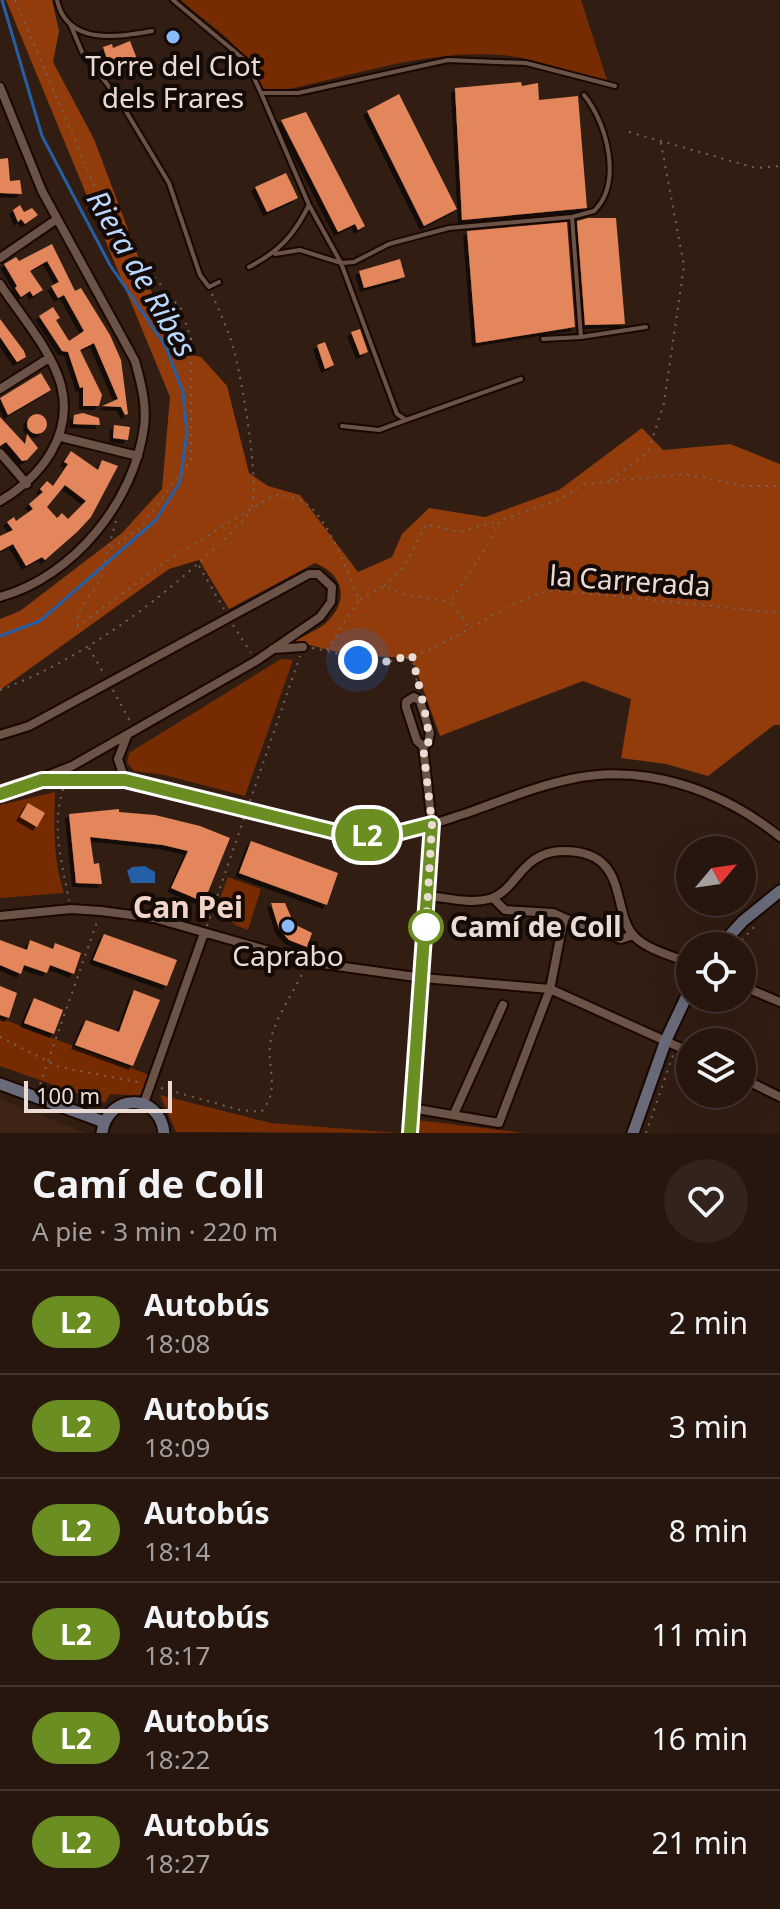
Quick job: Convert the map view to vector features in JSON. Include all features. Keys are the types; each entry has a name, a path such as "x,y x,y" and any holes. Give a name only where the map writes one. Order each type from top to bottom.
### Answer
{"street":[{"path":"0,597 35,581 96,533 120,498 138,456 144,425 144,391 135,361 42,191 1,92"},
{"path":"0,258 57,219"},
{"path":"0,284 49,358 61,386 61,437 27,484 0,501"},
{"path":"0,389 49,358"},
{"path":"61,437 138,456"},
{"path":"0,453 27,484"},
{"path":"0,735 29,726 309,574 318,574 332,587 331,602 320,617 272,649 128,735 42,780 0,794"},
{"path":"272,649 303,647"},
{"path":"410,1133 432,824 423,746 417,741 406,707 410,698 418,697 430,733 428,743 423,746"},
{"path":"125,780 118,759 128,735"},
{"path":"42,780 125,780 366,835 389,835 568,779 616,774 649,776 725,802 780,837"},
{"path":"429,896 477,901 493,898 536,858 553,852 575,852 595,860 609,873 620,891 633,935 644,944 676,957"},
{"path":"733,932 780,891"},
{"path":"493,898 505,910 553,913 621,939 633,935"},
{"path":"0,916 71,909 154,918 308,962 423,978 550,989 676,1045"},
{"path":"411,1108 499,1123 550,989 564,918"},
{"path":"144,1103 204,933"},
{"path":"756,992 780,1002"},
{"path":"454,1114 503,1005"},
{"path":"633,1133 679,1012"},
{"path":"0,1084 103,1128 115,1107 134,1101 144,1103 159,1115 164,1133"},
{"path":"756,1085 780,1097"}],"lane":[{"path":"57,0 82,52 118,98 169,183 200,275 209,287 219,282"},
{"path":"173,0 246,61 309,205 341,263 397,414 406,420"},
{"path":"71,26 108,37 152,31"},
{"path":"261,93 298,93 448,60 526,63 615,86"},
{"path":"249,267 275,254 300,250 341,263 354,262 389,244 449,228 572,217 594,211 608,190 605,142 597,115 584,95"},
{"path":"275,254 294,234 309,205"},
{"path":"572,217 581,337"},
{"path":"543,339 581,337 646,327"},
{"path":"342,426 379,430 521,379"}],"path":[{"path":"15,0 100,199 124,241 181,309 191,339 191,460 140,528 111,548"},
{"path":"629,132 660,138 670,146 756,168 780,166"},
{"path":"609,482 648,452 664,403 684,266 660,138"},
{"path":"0,690 32,678 88,646 197,564 249,511 255,500 256,483 239,374 209,287"},
{"path":"326,650 341,633 359,600 384,586 404,567 426,524 459,532 561,499 584,484 684,474 745,486 780,486"},
{"path":"120,498 111,548 99,582 78,613 78,626 168,560 274,495 294,497 307,504 339,553 359,600"},
{"path":"451,602 472,565 500,528 499,521"},
{"path":"384,586 402,594 451,602 468,626"},
{"name":"la Carrerada","path":"303,647 381,663 412,655 530,595 554,590 780,613"},
{"path":"204,933 303,647"},
{"path":"412,655 418,697"},
{"path":"66,780 56,827 71,909"},
{"path":"40,1084 101,911"},
{"path":"750,932 764,918"},
{"path":"0,1037 59,1067 149,1084 240,1110 261,1112 270,1102 272,1090 273,1073 268,1059 271,1036 308,962"},
{"path":"646,1133 674,1053"}],"shaded area":[{"path":"6,0 52,0 59,31 53,62 94,139 170,341 180,352 201,357 227,386 249,473 268,486 300,495 358,572 392,557 402,534 429,508 485,517 559,490 642,428 663,450 730,444 780,464 780,725 774,725 708,776 666,764 621,758 631,699 583,681 440,736 412,658 349,655 294,641 324,625 339,605 341,596 337,580 315,563 229,609 199,560 169,569 0,690 0,619 20,611 122,533 162,489 170,397"},
{"path":"181,0 581,0 608,83 527,59 471,54 414,60 274,92 263,88 246,59 228,39"},
{"path":"281,659 293,660 245,796 164,775 134,771 127,763 129,753"},
{"path":"55,792 56,855 64,893 0,898 0,805"},
{"path":"228,877 261,889 248,930 235,925 218,904"},
{"path":"0,1018 152,1076 143,1096 110,1094 105,1103 0,1066"},
{"path":"160,1095 271,1123 398,1133 176,1132"},
{"path":"0,1099 86,1133 0,1133"},
{"path":"417,1120 524,1133 417,1133"}],"water":[{"path":"145,866 155,872 155,883 131,883 127,871 132,867"}],"building":[{"path":"130,41 137,59 109,65 103,47 112,44 113,48"},
{"path":"521,82 522,86 538,83 539,100 578,96 587,208 462,220 455,88"},
{"path":"399,94 457,209 424,226 367,111"},
{"path":"306,112 365,226 358,230 355,224 338,232 281,120"},
{"path":"8,158 10,181 20,180 22,194 0,193 0,159"},
{"path":"286,173 298,198 267,212 255,187"},
{"path":"20,205 24,212 32,208 38,215 25,224 21,219 18,222 13,210"},
{"path":"616,218 625,324 585,325 577,221"},
{"path":"567,222 575,327 476,343 467,231"},
{"path":"52,244 75,291 81,288 110,335 121,360 128,414 125,415 121,407 102,406 118,399 94,343 80,350 102,395 99,406 83,406 83,387 80,388 68,352 62,351 39,316 53,307 60,318 56,320 69,341 84,331 64,295 58,298 51,286 59,282 47,261 30,271 43,290 33,296 30,291 21,297 4,264 16,257 19,261"},
{"path":"400,259 405,277 364,288 359,271"},
{"path":"0,319 24,351 26,357 17,362 0,337"},
{"path":"360,329 368,352 360,355 351,332"},
{"path":"325,342 334,365 325,369 317,345"},
{"path":"41,373 51,390 8,415 0,398"},
{"path":"83,413 99,418 100,425 73,424 74,415"},
{"path":"33,414 41,414 47,424 41,434 33,434 27,428 27,420"},
{"path":"0,417 25,444 27,434 38,448 27,460 22,461 6,442 0,446"},
{"path":"114,425 130,427 128,440 113,438"},
{"path":"71,451 98,470 102,460 118,466 91,517 45,560 42,557 26,566 13,544 0,551 0,536 13,530 7,522 14,517 16,521 33,509 29,504 43,492 40,489 47,481 53,486 68,464 64,462","holes":["65,485 86,501 68,519 62,513 57,518 47,507"]},
{"path":"28,803 45,813 37,827 20,817"},
{"path":"119,809 119,812 155,815 200,826 230,838 204,902 171,888 188,851 163,845 90,837 94,864 99,863 102,884 76,883 69,814"},
{"path":"251,841 338,873 327,905 239,873"},
{"name":"Caprabo","path":"271,903 285,903 294,924 312,933 307,947 289,940 279,929"},
{"path":"104,934 177,960 167,986 93,960"},
{"path":"0,940 27,950 30,940 53,949 55,943 81,953 74,974 50,965 47,973 24,965 21,974 0,965"},
{"path":"0,986 17,993 9,1018 0,1015"},
{"path":"134,990 160,1000 133,1066 75,1045 86,1020 119,1032"},
{"path":"34,998 63,1010 54,1034 24,1023"}],"waterway":[{"name":"Riera de Ribes","path":"0,636 40,621 156,520 180,482 187,433 183,392 165,345 110,265 42,136 2,0"}],"bus line":[{"name":"L2","path":"0,794 42,780 125,780 332,831 389,835 432,824 410,1133"}],"place":[{"name":"Torre del Clot dels Frares","path":"173,37"},
{"name":"Caprabo","path":"288,926"},
{"name":"Camí de Coll","path":"426,927"}],"district":[{"name":"Can Pei","path":"188,908"}],"route":[{"path":"358,660 381,663 412,655 418,697 430,733 428,743 423,746 432,824 426,927"}]}
